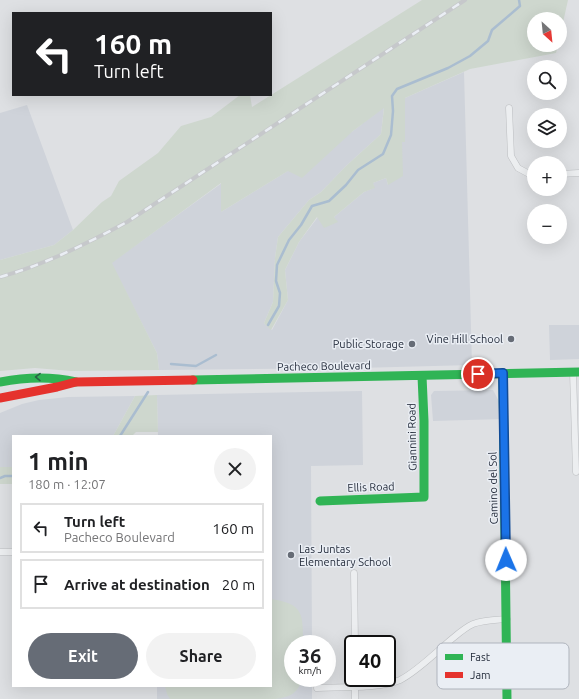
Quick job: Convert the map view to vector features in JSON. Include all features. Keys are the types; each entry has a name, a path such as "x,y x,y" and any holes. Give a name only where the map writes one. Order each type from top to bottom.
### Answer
{"main road":[{"name":"Pacheco Boulevard","path":"0,382 28,377 60,378 76,382 576,372"},
{"name":"Camino del Sol","path":"503,373 507,643"},
{"name":"Giannini Road","path":"422,376 424,421 424,497"},
{"name":"Pacheco Boulevard","path":"0,398 16,394 59,388 76,382"},
{"name":"Ellis Road","path":"320,501 424,497"}],"street":[{"path":"509,108 511,156 518,168 527,173"},
{"path":"567,174 579,173"},
{"name":"Pacheco Boulevard","path":"576,372 576,472"},
{"path":"0,552 12,552"},
{"path":"354,573 355,635"},
{"path":"447,643 472,624 507,619"},
{"path":"396,682 414,671 437,652"},
{"path":"317,688 356,687 356,699"}],"shaded area":[{"path":"422,0 568,0 565,12 527,12 527,52 556,53 470,69 405,98 405,142 402,142 403,176 388,185 386,178 373,183 375,188 364,192 334,217 338,222 324,228 317,217 299,242 285,270 288,300 271,330 264,323 273,302 275,258 278,237 309,200 321,192 346,166 381,134 384,108 353,131 302,178 288,171 221,212 221,183 112,263 157,353 159,370 71,371 35,368 0,371 0,260 54,245 73,230 102,202 111,196 119,181 158,153 181,126 211,117 239,96 250,96 252,107 269,96 272,96 272,94"},
{"path":"464,72 472,365 159,370 157,353 111,263 222,183 221,212 353,131 384,107 381,134 346,166 321,192 309,200 278,237 275,258 273,302 264,323 272,330 288,300 285,270 299,242 318,217 337,222 334,217 364,192 374,188 373,183 386,178 388,185 402,142 405,142 405,98"},
{"path":"27,105 73,230 54,245 0,260 0,113"},
{"path":"549,325 579,325 579,359 550,360"},
{"path":"493,390 504,411 504,419 433,421 431,395 434,391"},
{"path":"362,391 363,465 311,466 312,635 284,635 284,687 312,687 312,699 157,699 157,687 272,687 272,435 158,435 157,395"},
{"path":"157,395 158,432 136,432 133,435 114,435 135,396"},
{"path":"135,396 114,435 12,435 12,467 0,467 0,413 22,404 39,400 68,397"},
{"path":"0,467 12,467 12,484 0,484"},
{"path":"272,599 290,604 299,612 302,618 303,635 284,635 284,687 299,687 296,691 286,697 276,699 170,699 165,687 272,687"}],"waterway":[{"path":"268,325 279,306 280,293 276,281 277,265 289,240 301,225 312,206 329,201 346,185 358,170 383,154 391,135 393,111 392,96 397,89 448,68 470,56 488,41 492,30 520,6 519,0"},
{"path":"171,364 196,366 216,355"},
{"path":"121,435 148,392"},
{"path":"0,478 12,476"}],"railway":[{"path":"0,277 65,253 127,222 465,0"}],"traffic: fast":[{"path":"193,380 579,372"},
{"path":"503,373 506,643"},
{"path":"320,501 424,497 424,421 422,376"},
{"path":"0,382 38,378 76,382"},
{"path":"507,689 507,699"}],"traffic: jam":[{"path":"0,398 76,382 193,380"}],"place":[{"name":"Vine Hill School","path":"511,339"},
{"name":"Public Storage","path":"412,344"},
{"name":"Las Juntas Elementary School","path":"291,555"}],"route":[{"path":"478,374 503,373 506,560"}]}
